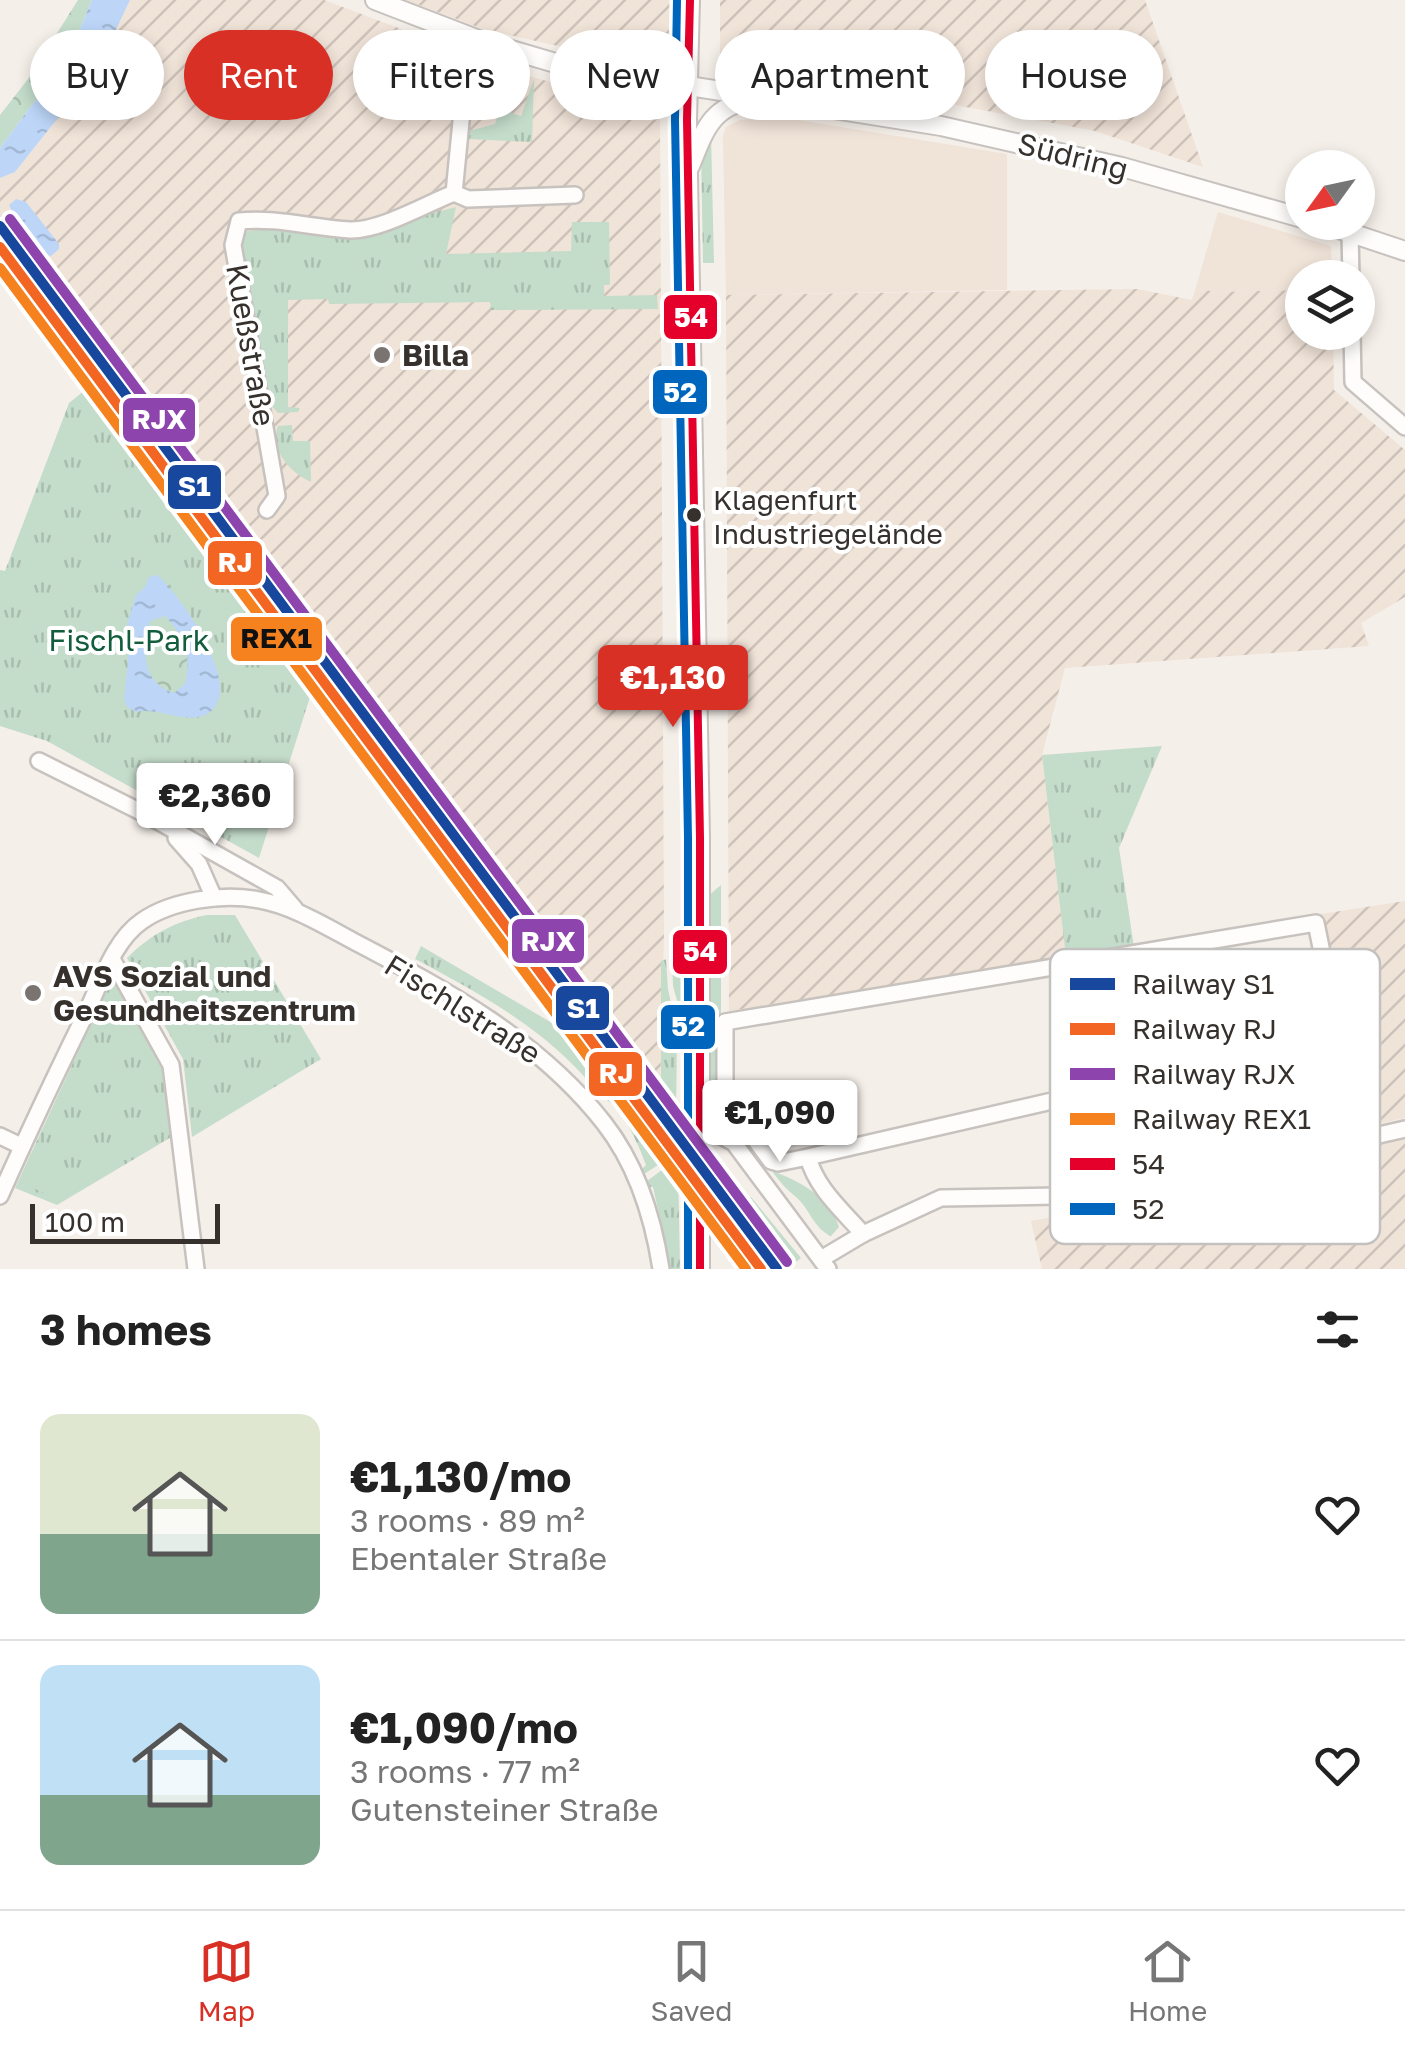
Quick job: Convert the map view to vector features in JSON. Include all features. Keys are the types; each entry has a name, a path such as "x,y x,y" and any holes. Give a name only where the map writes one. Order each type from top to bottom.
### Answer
{"main road":[{"name":"Südring","path":"375,0 453,30"},
{"path":"689,30 690,0"},
{"path":"688,173 715,115"},
{"path":"688,120 700,838 700,1269"},
{"name":"Südring","path":"904,120 1032,146 1285,213"},
{"path":"1373,240 1405,251"}],"street":[{"path":"454,193 461,120"},
{"name":"Kueßstraße","path":"267,510 277,496 233,244 239,221 264,218 352,230 369,228 454,193 468,199 575,195"},
{"path":"1352,350 1353,382 1405,427"},
{"path":"39,761 67,772 277,888 298,912"},
{"path":"167,828 199,864 214,898"},
{"name":"Fischlstraße","path":"0,1196 125,938 142,920 181,905 214,898 258,900 298,912 475,1010 534,1049 560,1072 607,1126 634,1170 655,1229 661,1269"},
{"path":"1161,949 1316,923 1321,949"},
{"path":"112,959 171,1064 196,1269"},
{"path":"1050,968 725,1022 728,1104 771,1161 778,1163 1050,1101"},
{"path":"1380,1135 1405,1129"},
{"path":"699,1130 714,1132 734,1143 825,1264 863,1234 941,1198 1050,1196"},
{"path":"0,1136 22,1146"},
{"path":"808,1157 812,1174 821,1187 863,1234"}],"shaded area":[{"path":"130,0 324,0 404,30 353,30 353,120 530,120 530,76 550,82 550,120 660,120 664,935 660,1099 0,211 0,178 15,172 56,120 164,120 164,30 116,30"},
{"path":"406,0 670,0 670,30 550,30 550,44 530,40 530,30 483,29"},
{"path":"720,0 1145,0 1155,30 985,30 985,110 965,107 965,30 720,30"},
{"path":"1163,52 1203,167 1095,131 1036,120 1163,120"},
{"path":"740,120 798,120 1007,154 1007,290 726,295 726,127"},
{"path":"0,211 669,1111 781,1269 762,1269 733,1229 728,1232 50,326 0,257"},
{"path":"1218,212 1285,232 1285,240 1311,240 1331,246 1331,260 1285,260 1285,290 1212,292 1196,287"},
{"path":"1196,287 1213,292 1285,290 1285,350 1333,350 1334,390 1405,450 1405,597 1361,623 1369,646 1065,668 1042,755 1065,949 1050,949 1050,960 729,1011 726,295 1137,289 1192,300"},
{"path":"1405,901 1405,1118 1380,1123 1380,949 1328,949 1321,914"},
{"path":"1405,1139 1405,1269 1042,1269 1031,1221 1050,1217 1050,1244 1380,1244 1380,1145"}],"green space":[{"path":"78,0 92,0 79,30 59,30"},
{"path":"30,76 30,108 0,148 0,115"},
{"path":"534,79 532,142 467,139 468,131 495,124 496,120 530,120"},
{"path":"711,136 714,263 703,263 701,149"},
{"path":"456,207 446,254 571,251 572,222 609,222 610,285 604,285 604,296 657,295 658,309 491,310 490,302 329,304 328,299 288,300 288,407 300,408 298,412 278,413 266,400 237,244 243,232 256,230 264,223 351,235"},
{"path":"671,214 680,214 680,283 671,283"},
{"name":"Fischl-Park","path":"95,382 316,678 259,858 47,741 0,726 0,570 5,571 69,403"},
{"path":"292,425 293,441 310,441 311,482 289,466 276,443 278,426"},
{"path":"165,616 178,631 187,655 184,684 174,693 155,681 147,664 150,620"},
{"path":"1162,746 1119,848 1134,947 1065,949 1042,755"},
{"path":"721,885 721,1105 711,1081 708,896"},
{"path":"207,915 235,915 321,1059 192,1137 183,1059 127,958 164,930"},
{"path":"421,946 564,1030 573,1024 676,1159 667,1167 671,1172 678,1167 680,1269 671,1269 653,1187 647,1181 666,1167 661,1163 644,1174 642,1169 646,1165 633,1134 614,1106 598,1094 598,1086 593,1087 555,1048 511,1014 415,959"},
{"path":"688,956 684,1026 673,986 672,957"},
{"path":"666,959 677,1032 676,1123 639,1070 643,1069 661,1089 661,961"},
{"path":"114,974 167,1067 173,1136 57,1205 15,1188"},
{"path":"31,1153 64,1167 51,1196 19,1182"},
{"path":"772,1171 803,1185 829,1207 839,1227 831,1236 820,1228"},
{"path":"751,1197 801,1258 792,1265 744,1201"}],"water":[{"path":"92,0 130,0 116,30 79,30"},
{"path":"30,108 30,120 56,120 15,172 0,178 0,148"},
{"path":"16,199 26,202 59,244 51,256 39,249 21,227 9,205"},
{"path":"157,575 180,602 216,666 220,687 217,704 205,715 188,718 136,712 127,707 126,628 136,595 149,577","holes":["165,616 182,639 188,664 185,684 174,693 155,681 146,654 150,621"]}],"rail line":[{"name":"RJX","path":"10,219 787,1262"},
{"name":"S1","path":"0,226 777,1269"},
{"name":"RJ","path":"0,247 761,1269"},
{"name":"REX1","path":"0,268 746,1269"}],"transit line":[{"name":"52","path":"677,0 675,120 688,838 688,1269"},
{"name":"54","path":"690,0 687,120 700,838 700,1269"}],"place":[{"name":"Billa","path":"382,355"},
{"name":"Klagenfurt Industriegelände","path":"694,515"},
{"name":"AVS Sozial und Gesundheitszentrum","path":"33,993"}]}
